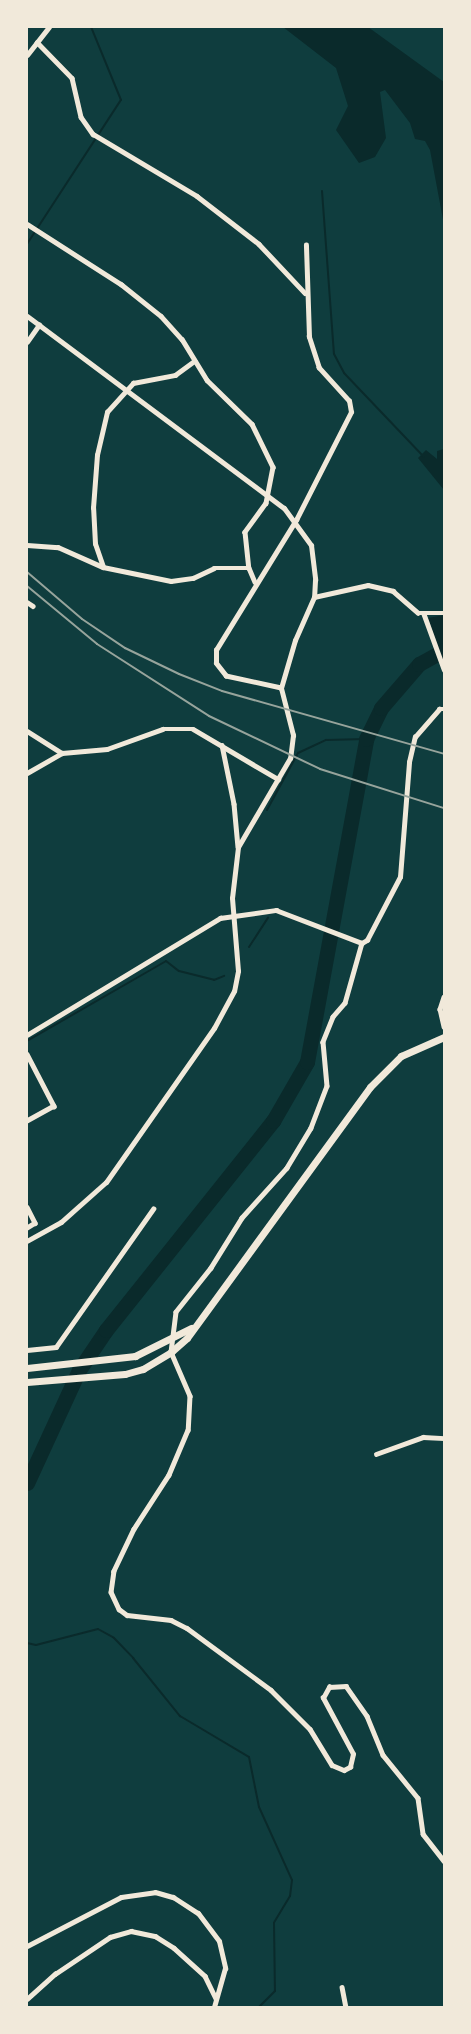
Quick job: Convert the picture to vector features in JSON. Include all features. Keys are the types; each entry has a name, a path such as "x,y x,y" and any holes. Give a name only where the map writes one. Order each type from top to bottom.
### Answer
{"highway":[{"path":"27,1382 113,1376 144,1369 171,1352 187,1338 191,1328 370,1087 401,1056 444,1037"},
{"path":"27,1368 113,1359 154,1349 191,1328"}],"street":[{"path":"27,56 49,27"},
{"path":"37,42 72,78 81,117 93,134 199,197 259,244 305,293"},
{"path":"29,226 121,284 161,316 207,380 252,424 265,445 273,467 269,495 245,532 249,568 255,582"},
{"path":"281,688 226,676 216,663 216,650 255,582 296,520 351,412 349,401 320,368 309,337 305,293 306,245"},
{"path":"27,316 269,495 296,520 311,545 315,562 314,597 284,670 281,688 293,735 290,759 238,846"},
{"path":"27,342 39,325"},
{"path":"103,567 95,544 93,508 97,455 107,412 128,391 133,382 175,375 194,361"},
{"path":"27,545 58,547 103,567 171,581 194,578 214,568 249,568"},
{"path":"314,597 368,585 386,588 424,614 444,669"},
{"path":"27,602 33,606"},
{"path":"424,614 444,613"},
{"path":"444,709 439,709 415,737 409,762 400,877 372,934 362,943 345,1003 333,1017 323,1042 327,1086 311,1128 287,1168 242,1218 212,1268 176,1312 171,1352 190,1396 188,1430 169,1475 134,1529 114,1571 114,1601 127,1615 171,1620 207,1642 288,1705 309,1729 332,1765 344,1770 350,1767 353,1754 323,1698 329,1687 346,1686 367,1716 383,1755 418,1798 423,1834 444,1861"},
{"path":"27,772 62,753 107,749 179,728 193,729 278,779"},
{"path":"27,730 62,753"},
{"path":"27,1241 61,1221 106,1182 214,1028 234,991 238,971 233,915 238,846 234,804 222,745"},
{"path":"27,1035 216,920 233,915 276,910 362,943"},
{"path":"444,997 440,1009 444,1026"},
{"path":"27,1054 54,1106 27,1120"},
{"path":"27,1207 36,1223 27,1228"},
{"path":"27,1350 56,1347 153,1209"},
{"path":"376,1454 423,1437 444,1438"},
{"path":"27,1946 121,1897 155,1892 172,1897 198,1913 219,1941 225,1968 214,2007"},
{"path":"27,1999 55,1974 110,1937 130,1931 155,1936 174,1948 205,1976 216,1999"},
{"path":"342,1987 346,2007"}],"water":[{"path":"283,27 368,27 444,82 444,225 430,150 425,141 415,139 410,123 385,90 380,92 386,138 375,157 359,163 336,130 348,106 336,68"},
{"path":"444,449 444,490 418,458 426,450 437,459 437,451"},
{"path":"444,615 444,664 428,618"}],"waterway":[{"path":"27,244 121,100 91,27"},
{"path":"322,191 334,354 344,373 424,457"},
{"path":"27,1483 79,1370 106,1330 273,1121 307,1062 366,739 381,708 419,664 444,650"},
{"path":"267,810 298,753 326,740 366,739"},
{"path":"249,947 268,918"},
{"path":"27,1041 166,961 179,971 214,980 224,976"},
{"path":"27,1643 36,1645 98,1629 114,1638 133,1658 180,1716 249,1757 259,1807 292,1880 290,1896 274,1923 275,1991 259,2007"}],"railway":[{"path":"27,572 82,619 125,648 179,674 222,691 444,754"},
{"path":"27,586 97,644 209,716 320,769 444,808"}]}
